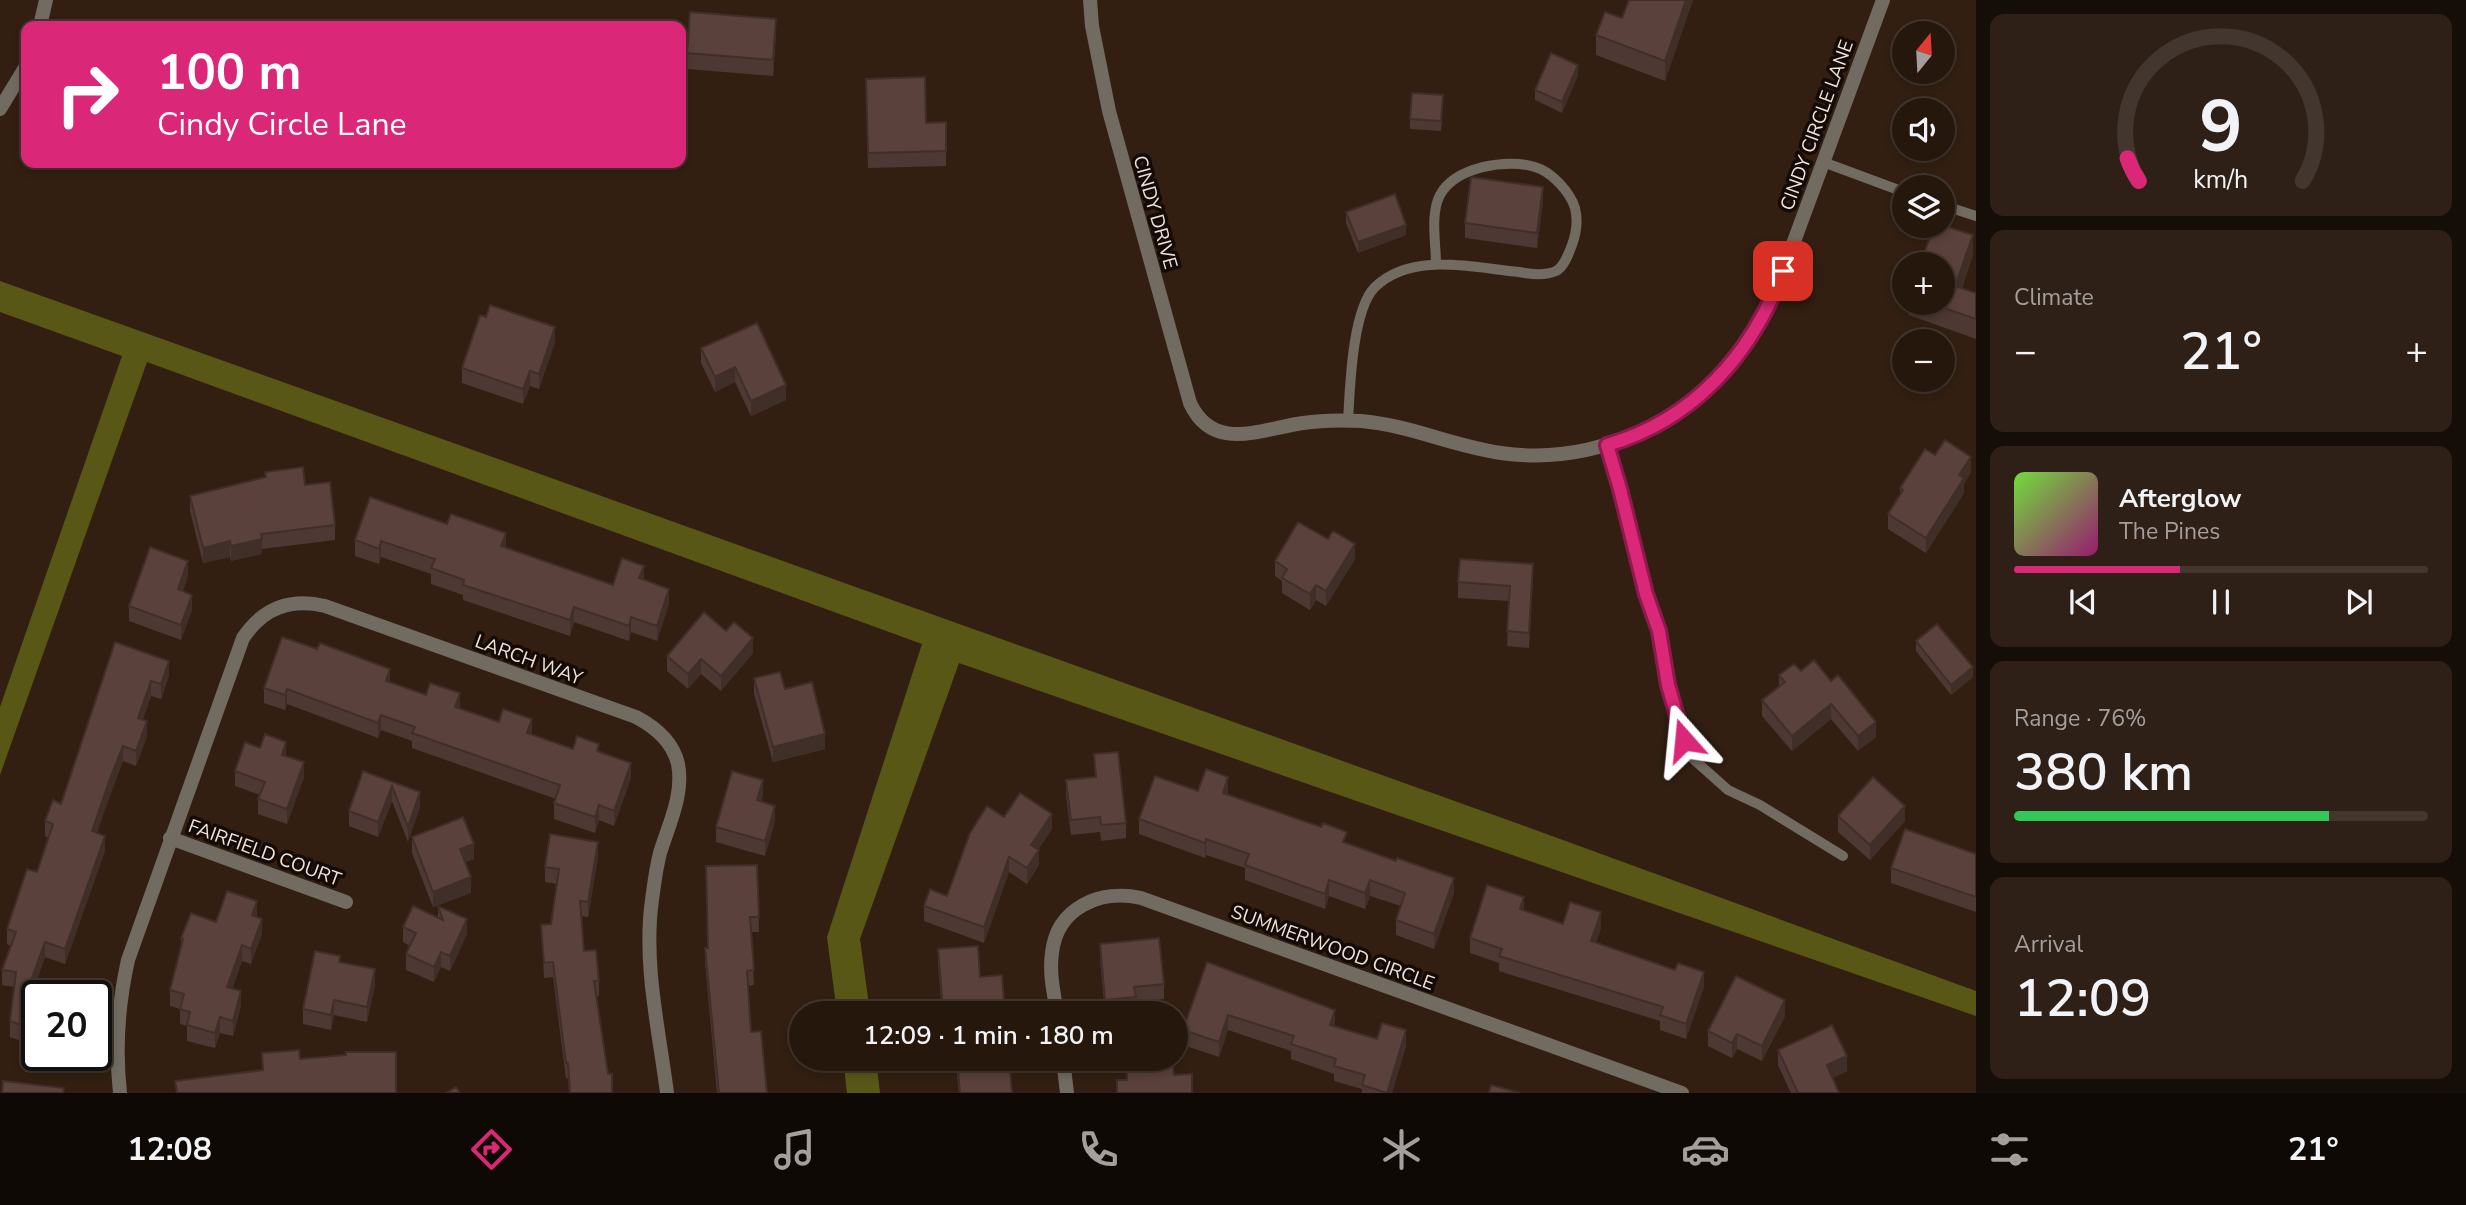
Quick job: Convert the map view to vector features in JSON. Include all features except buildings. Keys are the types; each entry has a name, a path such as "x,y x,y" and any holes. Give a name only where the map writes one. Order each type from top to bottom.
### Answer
{"street":[{"path":"41,21 46,0"},
{"name":"CINDY DRIVE","path":"1090,0 1104,91 1116,138 1190,403 1207,427"},
{"name":"CINDY CIRCLE LANE","path":"1207,427 1233,435 1304,422 1348,421 1406,428 1469,447 1504,454 1540,456 1607,445 1644,430 1687,405 1714,382 1738,356 1759,326 1775,293 1883,0"},
{"path":"0,108 21,74"},
{"name":"LARCH WAY","path":"120,1093 117,1037 121,990 134,940 243,638 251,625 264,614 293,603 309,602 623,713 650,725 672,748 680,788 659,856 651,902 650,933 651,964 667,1093"},
{"name":"FAIRFIELD COURT","path":"170,838 346,902"},
{"name":"SUMMERWOOD CIRCLE","path":"1056,1001 1051,965 1052,950 1059,930 1074,912 1094,899 1126,895 1141,898 1682,1093"},
{"path":"1064,1071 1067,1093"}],"lane":[{"path":"1823,162 1892,188"},
{"path":"1348,421 1358,331 1367,298 1376,286 1413,268 1436,264 1524,273 1543,274 1556,271 1566,260 1573,243 1577,225 1575,207 1565,190 1537,167 1522,164 1494,166 1462,173 1452,179 1438,198 1435,215 1436,264"},
{"path":"1955,209 1976,216"},
{"path":"1607,445 1646,594 1659,631 1677,722 1691,757 1728,790 1843,856"}],"shaded area":[{"path":"0,281 1530,828 1976,991 1976,1016 959,663 860,939 868,1001 835,1001 827,937 922,644 147,362 0,775 0,707 122,356 0,312"},
{"path":"844,1071 877,1071 880,1093 847,1093"}],"route":[{"path":"1684,740 1668,685 1659,631 1646,594 1607,445 1660,422 1687,405 1714,382 1738,356 1759,326 1783,271"}]}
